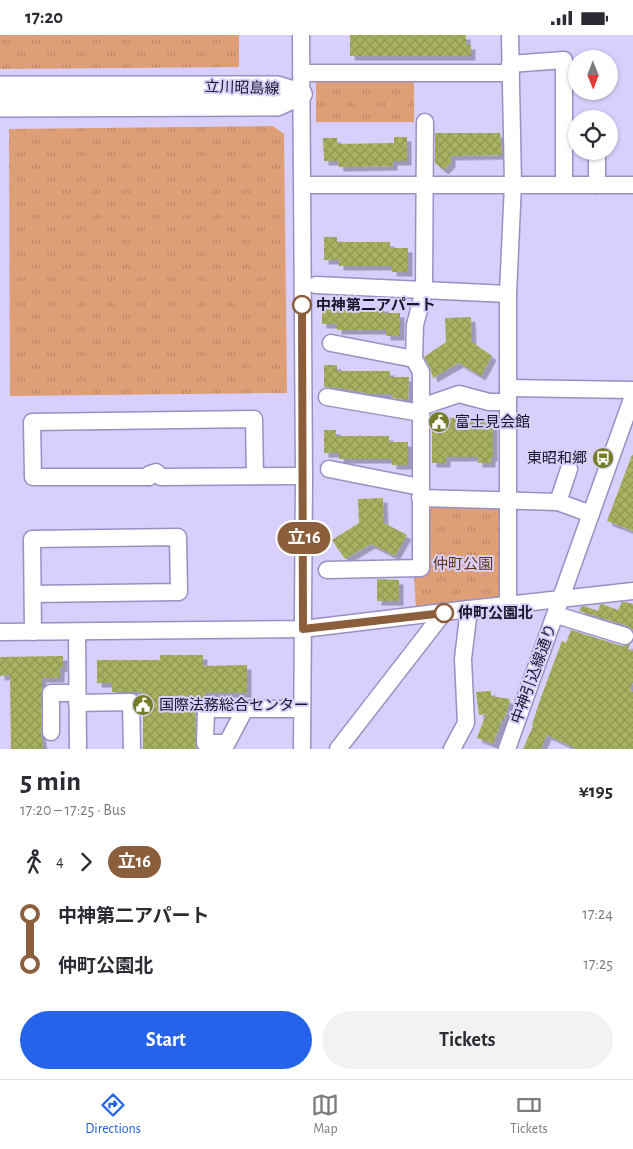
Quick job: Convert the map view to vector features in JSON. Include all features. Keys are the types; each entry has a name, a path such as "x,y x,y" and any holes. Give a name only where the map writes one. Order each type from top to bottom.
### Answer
{"main road":[{"name":"立川昭島線","path":"0,87 276,87 301,94"},
{"name":"立川昭島線","path":"0,106 277,105 301,94"}],"street":[{"path":"301,35 304,476 302,749"},
{"path":"508,605 508,294 513,184 510,35"},
{"path":"301,73 511,68 564,60 569,110"},
{"path":"327,570 421,569 421,372 414,359 415,325 424,290 425,122"},
{"path":"564,184 568,143"},
{"path":"597,160 597,185"},
{"path":"302,185 633,185"},
{"path":"316,285 508,294"},
{"path":"332,343 414,359"},
{"path":"328,397 421,410 459,394 489,402 508,395 633,390"},
{"path":"516,749 563,617 566,599 591,514 633,396"},
{"path":"255,476 254,419 32,422 33,477 304,476"},
{"path":"329,469 420,493 558,502 591,514"},
{"path":"558,502 569,469"},
{"path":"33,593 179,592 178,537 32,539 33,632"},
{"path":"0,633 303,629 633,591"},
{"name":"中神引込線通り","path":"507,749 566,599"},
{"path":"452,749 466,723 463,659 469,609"},
{"path":"338,749 444,613"},
{"path":"563,617 625,636"},
{"path":"77,632 78,749"},
{"path":"51,732 51,693 77,698 131,702 132,749"},
{"path":"244,709 302,709"}],"green space":[{"path":"0,35 239,35 239,67 0,69"},
{"path":"316,78 414,78 414,122 316,122"},
{"path":"273,126 284,134 287,393 10,396 9,129"},
{"name":"仲町公園","path":"427,502 501,502 500,597 416,608 414,574"}],"building":[{"path":"350,35 466,35 466,45 471,45 471,56 350,56"},
{"path":"435,133 500,133 502,155 451,156 451,163 444,170 435,163"},
{"path":"394,137 407,137 407,161 393,161 393,166 339,167 338,161 324,161 323,138 337,138 337,144 394,143"},
{"path":"324,237 337,237 337,242 390,242 390,248 408,248 408,272 392,272 392,266 339,266 339,260 324,260"},
{"path":"322,301 335,301 335,307 384,307 384,313 400,313 400,336 386,336 386,330 337,330 337,324 322,324"},
{"path":"471,317 472,342 492,356 481,376 459,363 433,378 424,357 446,342 445,318"},
{"path":"324,365 337,365 337,371 390,371 390,377 409,377 408,400 393,398 392,394 371,394 324,387"},
{"path":"456,414 470,414 470,418 493,418 493,457 491,457 491,463 478,463 478,457 446,457 446,463 432,463 432,418 455,418"},
{"path":"324,430 336,430 336,436 389,436 389,442 408,442 408,465 392,465 392,459 339,459 339,453 324,453"},
{"path":"633,455 633,531 607,521"},
{"path":"383,498 384,523 407,535 395,556 371,544 345,559 332,540 359,523 358,499"},
{"path":"377,579 399,580 399,601 377,601"},
{"path":"622,602 633,604 633,630 628,626 579,611 584,606 598,611 602,604 618,610"},
{"path":"571,630 622,646 630,644 628,649 633,651 633,682 630,690 633,692 633,749 577,749 547,735 541,749 523,749 533,726 540,700 562,641 566,643"},
{"path":"160,655 203,655 203,666 247,665 247,693 205,693 205,699 195,702 196,749 143,749 143,692 112,692 112,683 97,683 97,660 160,660"},
{"path":"63,656 60,678 42,678 41,732 43,749 11,749 10,675 0,676 0,657"},
{"path":"491,691 491,696 510,699 506,715 504,720 502,720 493,744 477,738 486,714 479,715 476,692"}],"bus line":[{"name":"立16","path":"302,305 303,629 444,613"}],"place":[{"name":"中神第二アパート","path":"302,305"},
{"name":"富士見会館","path":"439,422"},
{"name":"東昭和郷","path":"603,458"},
{"name":"仲町公園北","path":"444,613"},
{"name":"国際法務総合センター","path":"143,705"}]}
